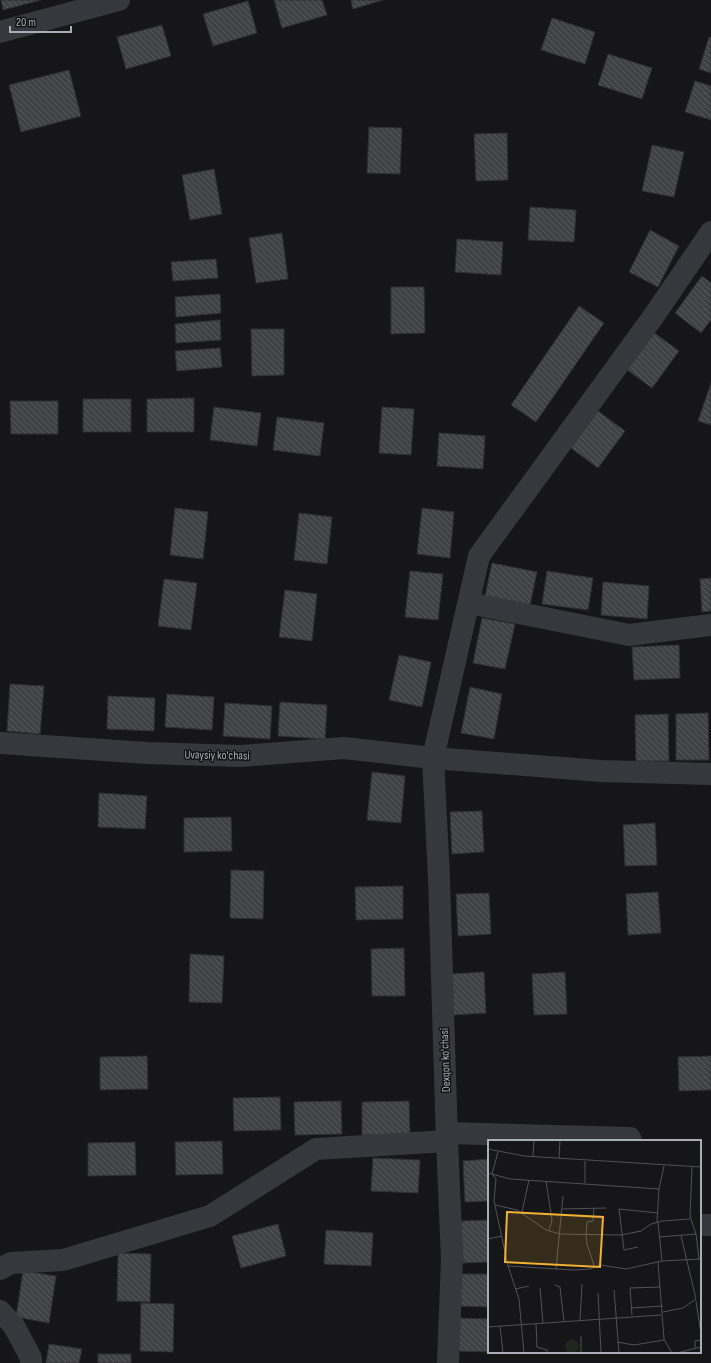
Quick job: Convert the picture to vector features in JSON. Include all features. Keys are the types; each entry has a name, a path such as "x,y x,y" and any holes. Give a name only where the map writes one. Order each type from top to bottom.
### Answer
{"street":[{"path":"0,32 119,0"},
{"name":"Dexqon ko'chasi","path":"448,1363 452,1259 440,886 433,758 479,556 648,323 711,232"},
{"path":"469,603 629,635 711,625"},
{"name":"Uvaysiy ko'chasi","path":"0,743 148,753 240,756 344,748 433,758 601,771 711,774"},
{"path":"0,1269 11,1263 64,1260 210,1216 316,1149 447,1137 630,1138 631,1140"},
{"path":"701,1225 711,1226"},
{"path":"0,1311 14,1326 31,1358 31,1363"}],"building":[{"path":"1,0 41,0 3,10"},
{"path":"274,0 322,0 327,15 282,28"},
{"path":"351,0 383,0 353,9"},
{"path":"248,1 257,33 213,46 203,14"},
{"path":"552,18 595,32 585,64 541,50"},
{"path":"162,25 171,56 126,69 117,37"},
{"path":"709,37 711,38 711,73 699,69"},
{"path":"608,54 652,68 642,99 598,85"},
{"path":"69,70 81,116 21,132 9,85"},
{"path":"695,81 711,86 711,120 685,112"},
{"path":"369,127 402,128 400,174 367,173"},
{"path":"507,133 508,180 476,181 474,134"},
{"path":"652,145 684,152 674,197 642,191"},
{"path":"214,169 222,214 190,220 182,175"},
{"path":"530,207 576,210 574,242 528,240"},
{"path":"650,230 679,246 658,287 629,272"},
{"path":"282,233 288,279 256,283 249,238"},
{"path":"457,239 503,242 501,275 455,272"},
{"path":"216,259 218,278 173,281 171,262"},
{"path":"702,276 711,283 711,320 701,333 675,313"},
{"path":"391,287 424,287 425,333 391,334"},
{"path":"220,294 221,313 176,317 175,297"},
{"path":"579,306 604,323 536,422 511,405"},
{"path":"220,320 221,340 176,343 175,324"},
{"path":"251,329 284,329 284,375 252,376"},
{"path":"653,332 679,351 652,388 626,369"},
{"path":"220,348 222,367 177,371 175,351"},
{"path":"711,383 711,425 698,421"},
{"path":"194,398 194,432 147,432 147,399"},
{"path":"83,399 131,399 131,432 83,432"},
{"path":"10,401 58,401 58,434 11,434"},
{"path":"214,407 261,413 257,446 210,440"},
{"path":"382,407 414,409 411,455 379,453"},
{"path":"598,411 625,431 598,468 571,448"},
{"path":"277,417 324,423 320,456 273,450"},
{"path":"439,433 485,436 483,469 437,466"},
{"path":"175,508 208,512 203,559 170,555"},
{"path":"422,508 454,512 450,558 417,554"},
{"path":"299,513 332,517 327,564 294,560"},
{"path":"492,563 537,572 530,605 485,596"},
{"path":"410,571 443,574 438,620 405,617"},
{"path":"547,571 593,578 588,610 542,604"},
{"path":"711,578 711,611 702,612 700,579"},
{"path":"164,579 197,583 191,630 158,626"},
{"path":"603,582 649,586 647,619 601,615"},
{"path":"285,590 317,594 312,641 279,637"},
{"path":"482,618 515,624 505,669 473,663"},
{"path":"679,645 680,678 634,680 632,647"},
{"path":"399,655 431,662 422,707 389,700"},
{"path":"10,684 44,686 40,734 7,731"},
{"path":"470,687 502,694 494,739 461,733"},
{"path":"167,694 214,697 212,730 165,727"},
{"path":"108,696 155,698 154,731 107,729"},
{"path":"280,702 327,705 325,739 278,736"},
{"path":"225,703 272,706 270,739 223,736"},
{"path":"708,713 709,760 676,760 676,714"},
{"path":"668,714 669,761 636,761 635,715"},
{"path":"372,772 405,776 401,823 367,820"},
{"path":"99,793 147,796 145,829 98,827"},
{"path":"482,811 484,852 452,854 450,812"},
{"path":"231,817 232,851 184,852 184,818"},
{"path":"655,823 657,865 625,866 623,825"},
{"path":"231,870 264,871 263,919 230,918"},
{"path":"403,886 403,919 356,920 355,887"},
{"path":"658,892 661,933 628,935 626,894"},
{"path":"489,893 491,934 458,936 456,894"},
{"path":"404,948 405,996 372,996 371,949"},
{"path":"190,954 224,956 222,1003 189,1002"},
{"path":"484,972 486,1013 453,1015 451,974"},
{"path":"565,972 567,1014 534,1015 532,974"},
{"path":"147,1056 148,1089 100,1090 100,1057"},
{"path":"711,1056 711,1090 679,1091 678,1057"},
{"path":"280,1097 281,1130 234,1131 233,1098"},
{"path":"341,1101 342,1134 295,1135 294,1102"},
{"path":"409,1101 410,1134 362,1135 362,1102"},
{"path":"222,1141 223,1174 176,1175 175,1142"},
{"path":"135,1142 136,1175 88,1176 88,1143"},
{"path":"373,1158 420,1160 418,1193 371,1191"},
{"path":"488,1159 488,1201 465,1202 463,1161"},
{"path":"488,1220 488,1262 463,1263 461,1221"},
{"path":"278,1224 286,1256 241,1268 232,1236"},
{"path":"326,1230 373,1233 371,1266 324,1264"},
{"path":"118,1253 151,1254 150,1302 117,1301"},
{"path":"23,1271 56,1276 49,1323 16,1317"},
{"path":"458,1274 488,1274 488,1307 457,1306"},
{"path":"141,1303 174,1304 173,1352 140,1351"},
{"path":"456,1318 488,1319 488,1352 455,1351"},
{"path":"49,1344 82,1349 79,1363 46,1363"},
{"path":"98,1354 131,1354 131,1363 98,1363"}]}
